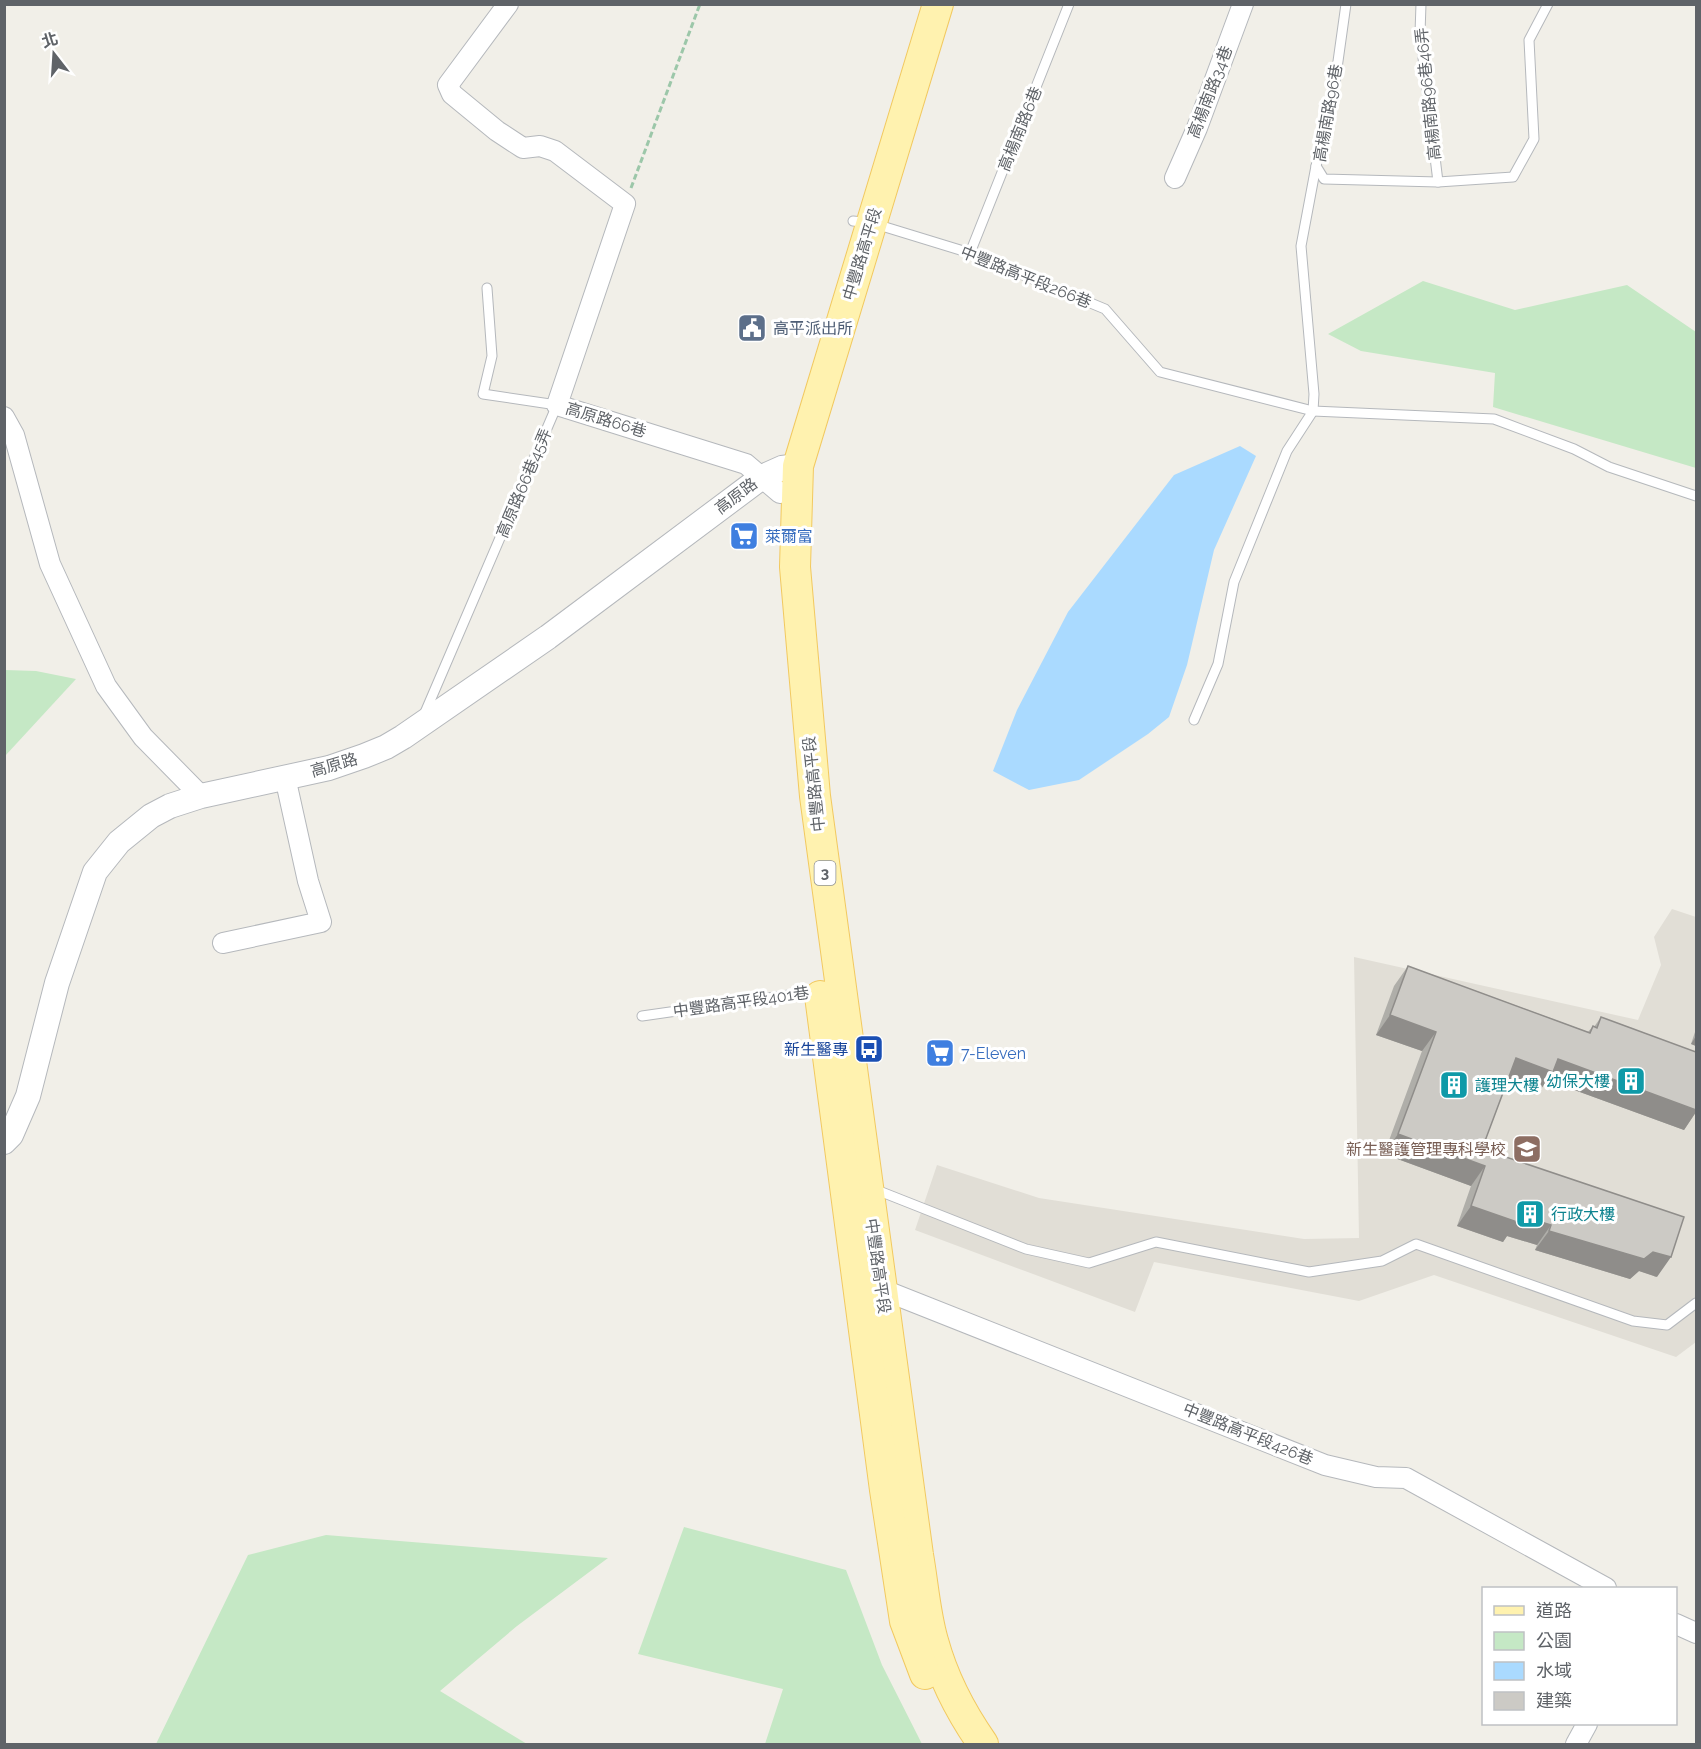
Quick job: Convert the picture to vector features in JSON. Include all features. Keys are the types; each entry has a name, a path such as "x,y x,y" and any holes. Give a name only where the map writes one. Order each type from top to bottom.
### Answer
{"main road":[{"name":"中豐路高平段","path":"862,222 918,4"},
{"name":"中豐路高平段","path":"938,4 862,222 821,323 781,476 775,580 795,800 830,989 891,1448 918,1555 933,1641 949,1683 971,1728 983,1744"},
{"name":"中豐路高平段","path":"856,1187 881,1289 905,1621 945,1722 960,1744"}],"street":[{"path":"508,4 448,85 452,94 497,131 523,148 540,146 555,151 625,204"},
{"name":"高楊南路34巷","path":"1175,178 1197,128 1243,4"},
{"name":"高原路66巷","path":"625,204 557,405 781,476"},
{"path":"4,417 14,435 50,564 106,686 143,736 201,796"},
{"name":"高原路","path":"4,1142 11,1135 28,1096 57,983 96,872 119,842 151,816 170,806 201,796 329,768 386,747 418,728 781,476"},
{"path":"223,943 321,922 308,881 285,777"},
{"name":"中豐路高平段426巷","path":"881,1289 1325,1465 1376,1477 1406,1478 1604,1587"},
{"path":"1677,1624 1696,1633"},
{"path":"1576,1744 1586,1725"}],"lane":[{"name":"高楊南路6巷","path":"970,253 1069,4"},
{"name":"高楊南路96巷","path":"1346,4 1333,97 1316,166 1324,179 1438,182"},
{"name":"高楊南路96巷46弄","path":"1421,4 1420,33 1438,182 1513,177 1534,139 1529,40 1548,4"},
{"path":"1194,720 1218,664 1234,582 1287,451 1313,411 1314,394 1301,246 1316,166"},
{"name":"中豐路高平段266巷","path":"862,222 970,253 1105,309 1160,372 1313,411 1494,419 1574,449 1609,467 1696,496"},
{"name":"高原路66巷45弄","path":"418,728 557,405 483,394 492,356 487,288"},
{"name":"中豐路高平段401巷","path":"642,1016 830,989"},
{"path":"856,1187 1026,1249 1089,1263 1156,1242 1309,1272 1382,1261 1416,1244 1633,1321 1667,1326 1696,1303"}],"path":[{"path":"625,204 700,4"}],"shaded area":[{"name":"新生醫護管理專科學校","path":"1672,909 1696,917 1696,1342 1676,1357 1434,1275 1359,1301 1154,1262 1135,1312 915,1230 937,1165 1039,1198 1304,1239 1359,1238 1354,957 1638,1020 1661,965 1654,937"}],"green space":[{"path":"1423,281 1515,310 1627,285 1696,332 1696,468 1493,407 1495,373 1361,351 1328,334"},
{"path":"5,670 36,671 76,679 5,756"},
{"path":"684,1527 846,1570 882,1665 922,1744 765,1744 783,1689 638,1654"},
{"path":"326,1535 608,1558 517,1626 440,1691 527,1744 156,1744 248,1555"}],"water":[{"path":"1240,446 1256,456 1214,550 1187,665 1169,717 1148,734 1079,780 1029,790 993,771 1017,710 1068,612 1174,475"}],"building":[{"path":"1408,966 1590,1033 1593,1026 1597,1028 1601,1017 1696,1052 1696,1110 1558,1059 1553,1072 1516,1058 1482,1149 1684,1217 1671,1257 1653,1252 1644,1259 1549,1231 1551,1225 1521,1216 1517,1222 1471,1206 1485,1166 1398,1134 1436,1032 1390,1015"}],"place":[{"name":"高平派出所","path":"752,328"},
{"name":"萊爾富","path":"744,536"},
{"name":"新生醫專","path":"869,1049"},
{"name":"7-Eleven","path":"940,1053"},
{"name":"幼保大樓","path":"1631,1081"},
{"name":"護理大樓","path":"1454,1085"},
{"name":"新生醫護管理專科學校","path":"1527,1149"},
{"name":"行政大樓","path":"1530,1214"}]}
